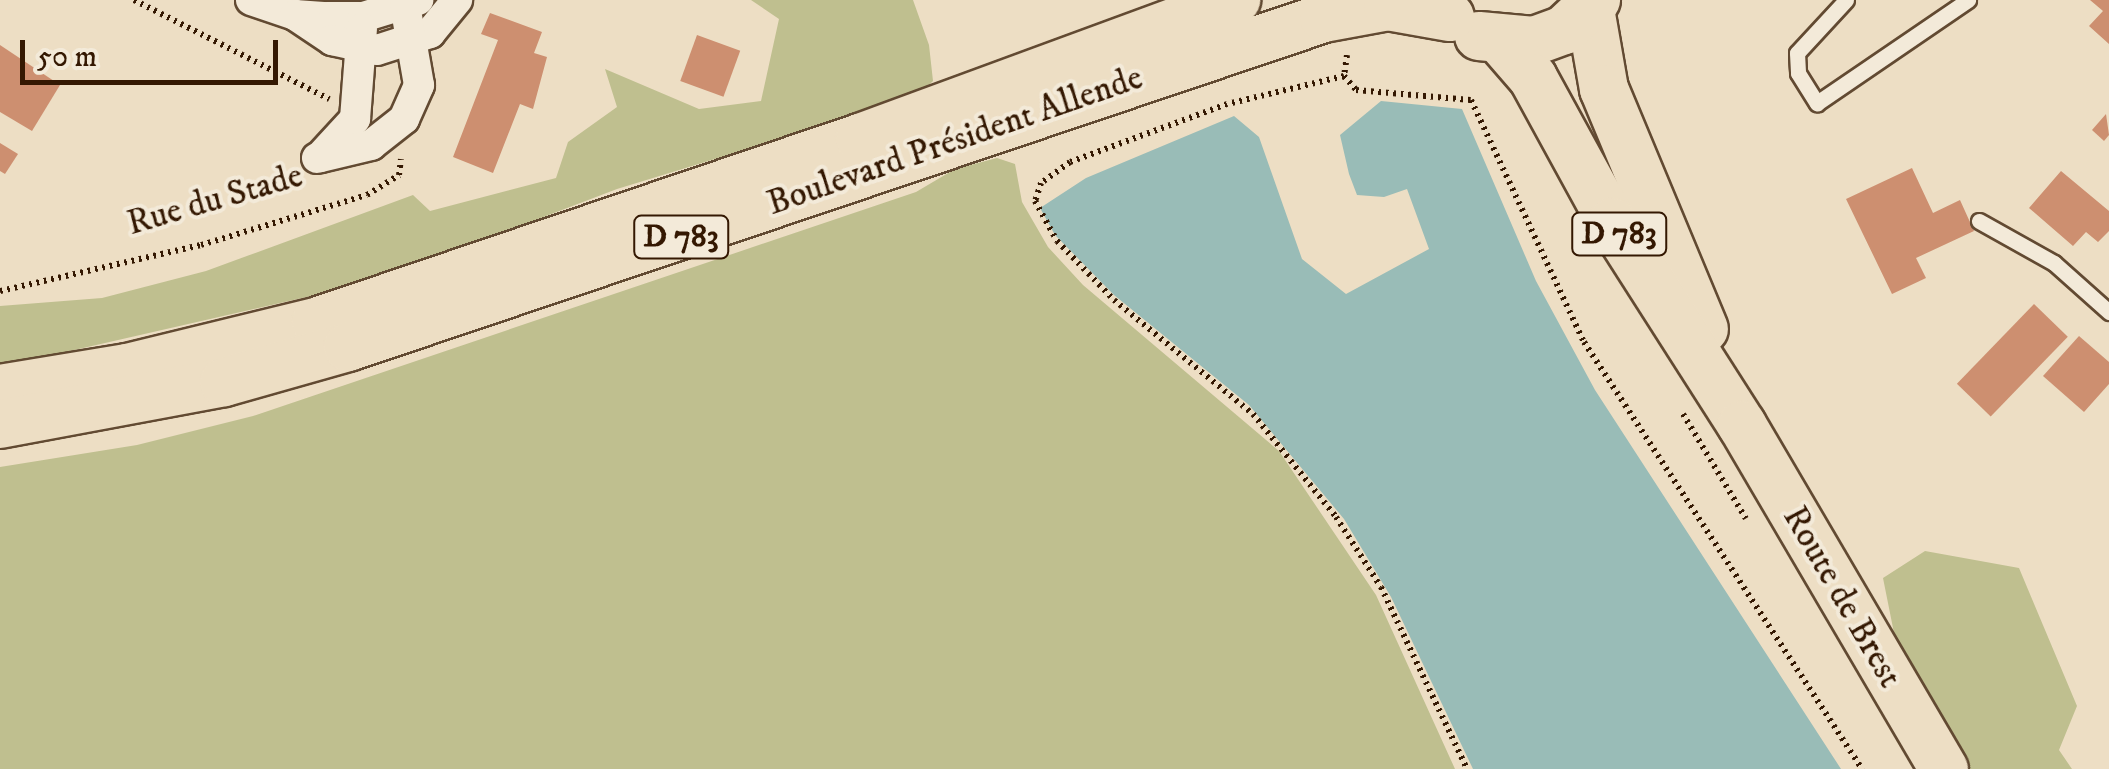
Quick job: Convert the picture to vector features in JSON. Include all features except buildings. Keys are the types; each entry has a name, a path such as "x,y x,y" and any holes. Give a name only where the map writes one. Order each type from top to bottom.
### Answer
{"main road":[{"name":"Boulevard Président Allende","path":"0,389 127,368 316,322 842,144 1236,0"},
{"path":"1500,42 1549,35 1593,4"},
{"name":"Route de Brest","path":"1593,4 1604,89 1742,425"},
{"name":"Boulevard Président Allende","path":"0,424 224,382 348,346 1324,18 1388,6 1442,9 1500,42"},
{"name":"Route de Brest","path":"1500,42 1533,78 1612,222 1742,425 1944,769"}],"street":[{"path":"251,0 295,15 332,40 361,48 414,43 442,23 457,0"},
{"path":"295,15 363,17 412,3 418,85 395,129"},
{"name":"Rue du Stade","path":"363,17 360,99 348,131 318,158 354,152 395,129"}],"lane":[{"path":"1846,0 1797,53 1798,73 1818,103 1968,0"},
{"path":"1979,222 2054,263 2109,312"}],"path":[{"path":"134,0 324,98 360,99"},
{"path":"1467,769 1381,588 1311,484 1254,414 1114,300 1047,228 1035,194 1053,172 1227,104 1344,76 1356,90 1471,100 1584,342 1862,769"},
{"name":"Rue du Stade","path":"0,291 201,245 367,195 399,175 395,129"}],"green space":[{"path":"751,0 913,0 929,45 933,81 915,98 617,189 372,282 0,367 0,306 102,298 206,271 413,195 430,211 556,178 568,142 617,107 605,69 699,109 761,101 779,19"},
{"path":"997,158 1015,164 1022,202 1048,247 1083,285 1279,451 1376,595 1455,769 0,769 0,467 137,445 253,416 916,192 955,169"},
{"path":"1925,551 2019,568 2077,706 2059,750 2072,769 1970,769 1899,658 1883,578"}],"water":[{"path":"1381,101 1462,109 1536,281 1595,390 1841,769 1473,769 1391,597 1344,519 1249,405 1114,295 1055,235 1040,208 1086,178 1234,116 1259,137 1302,259 1346,294 1429,249 1407,189 1384,197 1357,195 1349,174 1340,135"}]}
